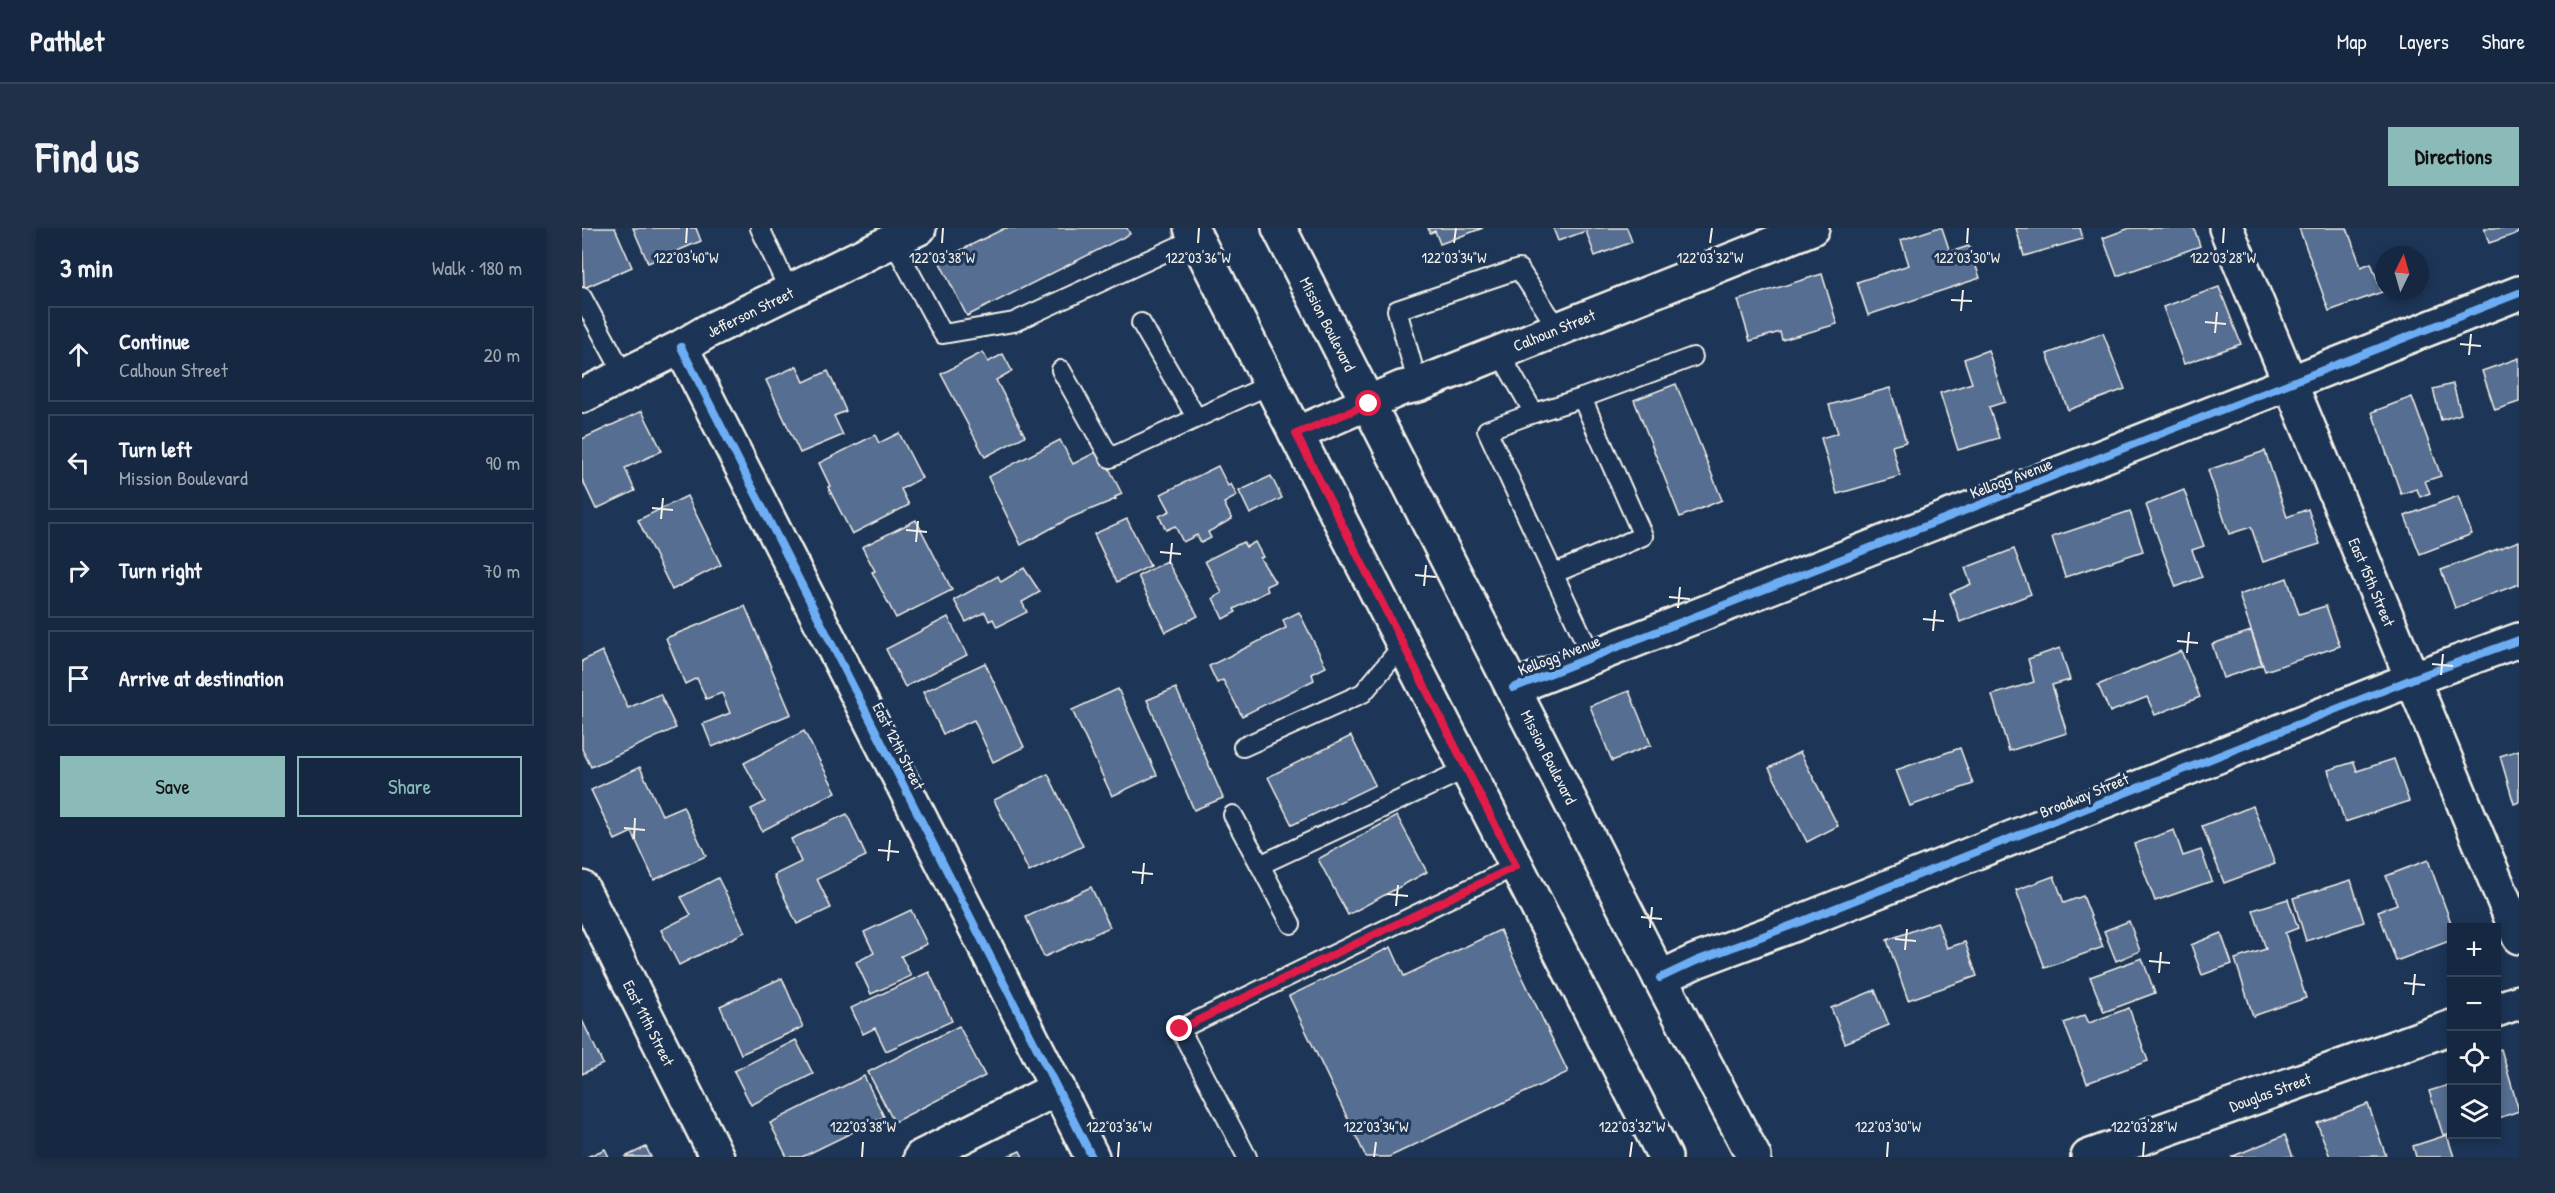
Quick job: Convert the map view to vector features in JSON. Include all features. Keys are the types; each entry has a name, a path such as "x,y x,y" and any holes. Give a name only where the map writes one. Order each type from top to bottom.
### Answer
{"street":[{"name":"Mission Boulevard","path":"1279,228 1660,978 1754,1157"},
{"name":"Calhoun Street","path":"1296,434 1402,388 1418,385 1812,228"},
{"name":"East 15th Street","path":"2226,228 2519,937"},
{"path":"1193,233 1516,866 1659,1155"},
{"name":"Jefferson Street","path":"582,396 906,234"},
{"name":"Kellogg Avenue","path":"1513,688 2519,293"},
{"name":"East 12th Street","path":"681,347 1092,1157"},
{"name":"Broadway Street","path":"1660,978 1711,955 1806,920 2412,679 2519,640"},
{"name":"East 11th Street","path":"582,888 717,1157"},
{"path":"2501,1008 2519,1002"},
{"name":"Douglas Street","path":"2088,1157 2447,1028"},
{"path":"921,1157 1058,1088"}],"lane":[{"path":"760,228 790,293"},
{"path":"906,234 943,334 1014,322 1193,233"},
{"path":"1418,385 1397,310 1520,269 1558,329"},
{"path":"582,297 602,339 624,375"},
{"path":"1141,323 1196,417"},
{"path":"1499,352 1534,413"},
{"path":"1592,657 1487,430 1693,357"},
{"path":"1061,370 1110,458 1270,384"},
{"path":"1555,573 1643,536 1582,398"},
{"path":"1243,747 1363,693 1403,645"},
{"path":"1260,866 1466,769"},
{"path":"1233,815 1291,924"},
{"path":"1247,1157 1180,1029 1516,866"}],"building":[{"path":"582,228 615,228 632,267 584,288"},
{"path":"633,228 696,228 701,241 648,263"},
{"path":"1005,228 1127,228 1130,234 967,316 939,261"},
{"path":"1428,228 1483,228 1440,244 1435,231 1430,233"},
{"path":"1553,228 1627,228 1632,242 1595,256 1586,231 1558,241"},
{"path":"1942,228 1950,252 1969,246 1980,278 1868,315 1857,282 1909,265 1901,240"},
{"path":"2016,228 2080,228 2083,239 2024,256"},
{"path":"2130,228 2194,228 2200,246 2117,276 2103,238"},
{"path":"2299,228 2347,228 2361,267 2371,263 2375,274 2375,295 2329,311"},
{"path":"2484,228 2519,228 2519,233 2489,243"},
{"path":"1822,274 1837,324 1782,340 1780,332 1750,341 1738,300"},
{"path":"2219,287 2241,344 2184,364 2163,307"},
{"path":"2103,333 2125,389 2068,410 2047,354"},
{"path":"1988,350 2005,402 1989,407 1999,438 1958,450 1940,393 1972,383 1964,359"},
{"path":"983,352 988,362 1003,354 1012,371 996,380 1025,436 985,457 941,374"},
{"path":"2519,358 2519,402 2495,410 2482,371"},
{"path":"797,366 804,382 828,371 846,411 834,416 843,435 800,453 766,380"},
{"path":"1676,384 1722,500 1680,517 1634,400"},
{"path":"2453,384 2461,414 2441,420 2433,389"},
{"path":"1890,388 1906,442 1892,446 1900,476 1837,494 1821,438 1838,433 1829,405"},
{"path":"2412,397 2441,476 2425,481 2430,493 2420,497 2417,489 2401,494 2372,412"},
{"path":"642,411 662,451 625,468 635,491 596,509 582,479 582,439"},
{"path":"899,433 922,478 901,489 909,505 852,534 828,487 830,486 819,463 875,435 879,443"},
{"path":"1060,440 1073,464 1100,450 1122,494 1115,497 1116,499 1070,518 1021,545 988,477"},
{"path":"2265,451 2287,517 2308,509 2320,544 2263,562 2251,527 2229,534 2208,470"},
{"path":"1218,466 1228,486 1231,484 1237,496 1224,503 1232,519 1208,532 1211,538 1201,543 1197,535 1183,542 1175,526 1166,530 1159,516 1170,511 1161,494"},
{"path":"1271,476 1282,498 1250,514 1239,491"},
{"path":"2184,490 2204,546 2192,550 2202,577 2176,587 2146,505"},
{"path":"687,496 721,565 672,590 638,520"},
{"path":"2458,496 2472,534 2420,554 2405,516"},
{"path":"2130,511 2143,551 2065,577 2052,537"},
{"path":"1127,519 1150,566 1117,582 1094,534"},
{"path":"916,520 952,590 896,618 862,547"},
{"path":"2519,541 2519,584 2455,608 2441,570"},
{"path":"1243,542 1246,547 1255,542 1263,557 1260,558 1275,582 1266,586 1268,591 1234,609 1236,612 1223,619 1213,598 1222,593 1205,561"},
{"path":"2014,549 2031,594 1960,622 1950,593 1971,584 1965,568"},
{"path":"1167,561 1198,616 1166,632 1138,576"},
{"path":"1024,568 1040,592 1022,602 1027,612 997,627 993,619 989,621 985,612 966,622 954,600 998,576 1001,582"},
{"path":"2287,578 2299,614 2326,606 2340,646 2265,671 2239,595"},
{"path":"745,606 791,714 712,747 703,724 730,713 722,693 706,699 697,678 685,684 666,638"},
{"path":"1299,612 1326,667 1312,674 1314,680 1242,716 1223,680 1217,683 1209,666 1286,628 1283,620"},
{"path":"948,617 967,655 905,687 886,649"},
{"path":"2251,631 2262,665 2223,678 2212,644"},
{"path":"2060,648 2070,680 2052,685 2067,733 2009,751 1992,695 2034,682 2028,659"},
{"path":"602,651 628,708 660,694 676,728 591,767 582,749 582,661"},
{"path":"2181,651 2200,697 2155,715 2147,697 2110,712 2098,685"},
{"path":"985,663 1024,747 993,762 974,720 943,734 923,692"},
{"path":"1176,688 1223,798 1194,810 1147,700"},
{"path":"1118,689 1157,775 1112,796 1072,710"},
{"path":"1629,691 1651,745 1612,761 1590,706"},
{"path":"804,731 836,792 762,831 751,809 765,802 744,763"},
{"path":"1351,736 1375,785 1292,825 1268,777"},
{"path":"1960,748 1973,784 1910,806 1896,770"},
{"path":"2519,750 2519,802 2514,804 2500,756"},
{"path":"1800,752 1838,826 1807,842 1769,768"},
{"path":"2394,759 2409,801 2345,822 2328,770 2354,762 2357,771"},
{"path":"640,767 662,815 683,806 706,856 654,880 632,832 615,840 591,790"},
{"path":"1048,774 1083,846 1029,872 994,800"},
{"path":"2253,806 2275,864 2224,883 2202,826"},
{"path":"847,814 866,856 817,879 831,908 797,924 774,875 801,862 791,839"},
{"path":"1397,816 1427,872 1348,915 1318,859"},
{"path":"2174,830 2183,856 2201,850 2212,881 2155,901 2134,844"},
{"path":"2428,860 2451,923 2447,923 2447,942 2396,961 2378,911 2397,904 2386,876"},
{"path":"2054,876 2064,903 2083,896 2103,947 2045,968 2016,890"},
{"path":"718,878 745,932 679,965 661,930 691,915 681,897"},
{"path":"2351,880 2364,922 2306,941 2293,898"},
{"path":"1091,887 1110,927 1044,957 1026,917"},
{"path":"2288,899 2298,928 2285,933 2306,998 2253,1016 2235,959 2266,949 2253,910"},
{"path":"911,910 927,944 901,956 911,976 871,994 856,962 874,953 864,932"},
{"path":"2129,921 2140,951 2116,961 2104,931"},
{"path":"1937,922 1947,948 1965,942 1977,976 1908,1000 1887,940"},
{"path":"1500,930 1568,1072 1389,1157 1366,1157 1289,996 1391,947 1404,976"},
{"path":"2221,933 2232,964 2202,975 2191,945"},
{"path":"2142,958 2155,993 2104,1012 2090,977"},
{"path":"929,972 952,1021 886,1051 875,1028 863,1034 851,1008"},
{"path":"782,978 803,1027 741,1054 720,1006"},
{"path":"1875,990 1889,1025 1845,1043 1831,1008"},
{"path":"2129,1008 2148,1061 2087,1083 2064,1023 2085,1015 2089,1023"},
{"path":"582,1020 603,1064 582,1074"},
{"path":"959,1026 985,1076 894,1122 868,1072"},
{"path":"796,1040 813,1074 751,1105 734,1071"},
{"path":"2501,1049 2519,1111 2501,1117"},
{"path":"864,1076 884,1117 802,1157 787,1157 770,1123"},
{"path":"2447,1086 2447,1134 2443,1135 2429,1091"},
{"path":"2368,1104 2386,1156 2330,1157 2317,1123"},
{"path":"2285,1135 2293,1157 2231,1157"},
{"path":"2447,1135 2454,1157 2416,1157 2413,1146"},
{"path":"646,1147 651,1157 625,1157"},
{"path":"605,1149 609,1157 587,1157"},
{"path":"1020,1151 1023,1157 1006,1157"}],"cycle path":[{"path":"1513,688 2519,293"},
{"path":"681,347 1092,1157"},
{"path":"1660,978 1696,961 1795,924 2412,679 2519,640"}],"route":[{"path":"1180,1029 1516,866 1296,434 1369,404"}]}
